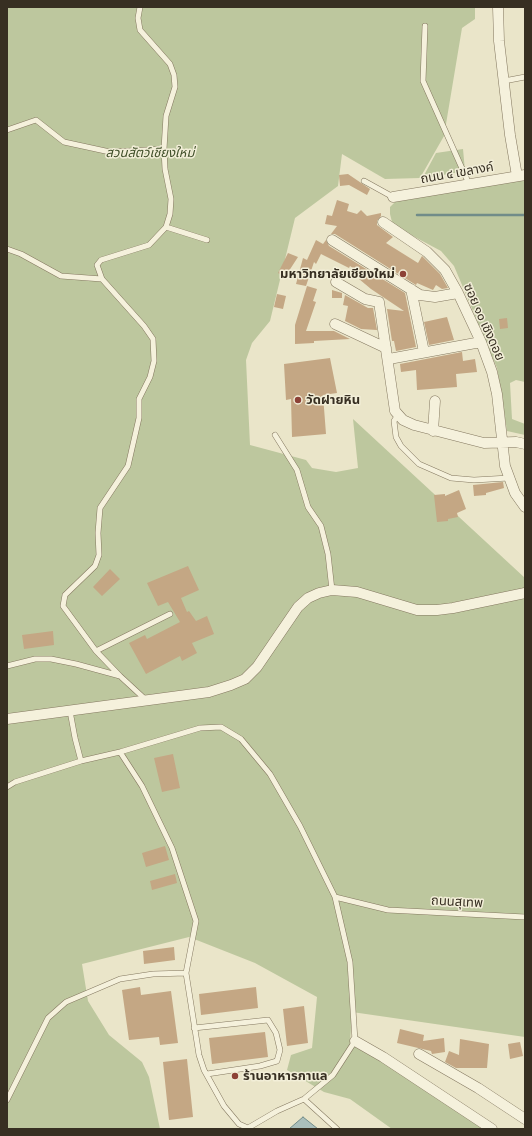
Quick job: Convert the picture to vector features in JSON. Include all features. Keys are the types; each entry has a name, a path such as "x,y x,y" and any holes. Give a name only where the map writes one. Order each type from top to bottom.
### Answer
{"street":[{"path":"498,7 504,81 521,175"},
{"name":"ถนน ๔ เขลางค์","path":"393,197 521,175"},
{"name":"ซอย ๑๐ เชิงดอย","path":"383,222 427,252 445,270 458,293 481,342 495,384 502,443 509,478 515,493 525,507"},
{"path":"332,240 420,295 428,297 458,293"},
{"path":"336,282 365,299 379,302 398,415 414,425 484,443 516,442 525,444"},
{"path":"411,289 424,352"},
{"path":"335,324 386,348"},
{"path":"389,358 481,342"},
{"path":"434,431 435,400"},
{"path":"7,718 209,692 245,679 257,667 274,644 298,606 313,595 332,590 356,592 417,610 453,608 525,593"},
{"path":"355,1041 383,1057 492,1129"},
{"path":"419,1054 478,1088 525,1119"}],"lane":[{"path":"140,7 138,18 140,30 170,64 174,75 174,87 166,116 164,149 165,169 171,199 170,214 166,227 149,245 101,260 97,265 102,279 144,326 153,339 154,361 150,377 139,399 138,418 128,466 100,508 98,533 100,555 96,566 65,594 63,606 96,651 146,700"},
{"path":"425,26 423,81 469,184"},
{"path":"504,81 525,77"},
{"path":"7,130 36,120 64,142 110,152 164,149"},
{"path":"364,181 393,197"},
{"path":"166,227 207,240"},
{"path":"7,249 21,254 61,276 102,279"},
{"path":"398,415 394,421 396,437 401,446 420,464 451,478 474,480 509,478"},
{"path":"276,435 297,470 308,508 321,526 328,554 332,590"},
{"path":"96,651 170,614"},
{"path":"7,666 34,659 51,659 120,676"},
{"path":"70,711 74,738 82,761"},
{"path":"7,787 15,782 82,761 120,752 200,728 221,728 241,739 270,774 300,826 335,896 350,962 355,1041 333,1075 304,1099 277,1111 248,1129 239,1124 224,1106 199,1055 186,973 196,921 172,848 142,786 120,752"},
{"name":"ถนนสุเทพ","path":"335,896 388,910 525,917"},
{"path":"7,1100 48,1018 66,1002 120,979 153,974 186,973"},
{"path":"194,1028 268,1020 276,1033 280,1050 277,1060 260,1066 207,1074"},
{"path":"304,1099 337,1129"}],"green space":[{"name":"สวนสัตว์เชียงใหม่","path":"7,7 475,7 475,19 462,28 444,136 420,178 385,179 342,154 338,186 295,218 270,321 252,343 246,360 250,445 306,460 312,468 336,472 358,468 353,419 525,578 525,1037 352,1012 350,1043 435,1092 488,1129 392,1129 350,1099 324,1092 287,1070 291,1055 312,1048 317,997 255,963 189,937 82,964 88,1001 109,1035 142,1062 149,1077 160,1129 7,1129"},
{"path":"463,149 465,171 422,179 436,153"},
{"path":"525,178 525,382 516,380 510,383 512,419 525,424 525,435 507,431 497,368 454,266 441,251 398,228 392,222 390,207 395,202 405,199"}],"shaded area":[{"path":"303,1117 318,1129 289,1129"}],"building":[{"path":"348,174 370,189 367,195 349,185 340,186 339,175"},
{"path":"337,200 349,204 347,211 357,214 361,210 367,216 381,213 381,216 377,221 377,225 393,237 386,243 418,263 422,256 440,274 448,288 442,289 436,285 433,290 417,283 416,285 335,234 331,234 337,226 325,224 327,215 332,216"},
{"path":"316,240 323,244 326,240 329,246 405,293 416,347 396,351 394,341 392,341 387,309 404,311 359,279 363,275 350,266 349,268 321,254 316,264 314,262 306,286 296,284 303,258 307,260"},
{"path":"288,253 298,257 285,277 278,273"},
{"path":"307,286 317,289 313,301 316,302 306,331 334,331 350,339 314,341 314,343 295,344 295,325"},
{"path":"332,290 342,293 342,298 332,298"},
{"path":"277,294 286,296 283,309 274,307"},
{"path":"345,295 368,308 373,308 377,330 361,329 345,321 348,306 343,305"},
{"path":"447,317 454,340 429,345 424,322"},
{"path":"507,318 508,328 500,329 499,319"},
{"path":"462,352 463,361 475,359 477,372 456,374 457,387 417,390 416,370 401,372 400,364"},
{"path":"330,358 337,393 323,395 326,434 292,437 291,399 286,400 284,364"},
{"path":"503,482 504,488 486,493 486,495 474,496 473,485"},
{"path":"459,490 466,509 457,513 458,517 448,519 448,521 437,522 434,495 445,494 445,496"},
{"path":"188,566 199,590 181,598 187,612 189,611 196,621 207,616 214,634 192,643 197,653 182,661 180,656 146,674 129,643 145,635 147,639 180,622 168,602 158,606 147,583"},
{"path":"110,569 120,579 102,596 93,587"},
{"path":"53,631 54,645 24,649 22,635"},
{"path":"173,754 180,788 162,792 154,758"},
{"path":"165,846 169,860 146,867 142,853"},
{"path":"175,874 177,883 152,890 150,881"},
{"path":"174,947 175,960 144,964 143,951"},
{"path":"140,987 141,995 171,991 178,1043 160,1045 159,1037 129,1040 122,990"},
{"path":"256,987 258,1008 201,1015 199,994"},
{"path":"304,1006 308,1043 287,1046 283,1009"},
{"path":"400,1029 424,1035 423,1041 444,1038 445,1052 432,1054 431,1051 397,1043"},
{"path":"265,1032 268,1057 212,1064 209,1038"},
{"path":"460,1039 489,1044 487,1068 456,1068 445,1062 449,1051 459,1055"},
{"path":"520,1042 523,1056 510,1059 508,1044"},
{"path":"187,1059 193,1117 169,1120 163,1062"}],"waterway":[{"path":"417,215 525,215"}],"place":[{"name":"มหาวิทยาลัยเชียงใหม่","path":"403,274"},
{"name":"วัดฝายหิน","path":"298,400"},
{"name":"ร้านอาหารกาแล","path":"235,1076"}]}
